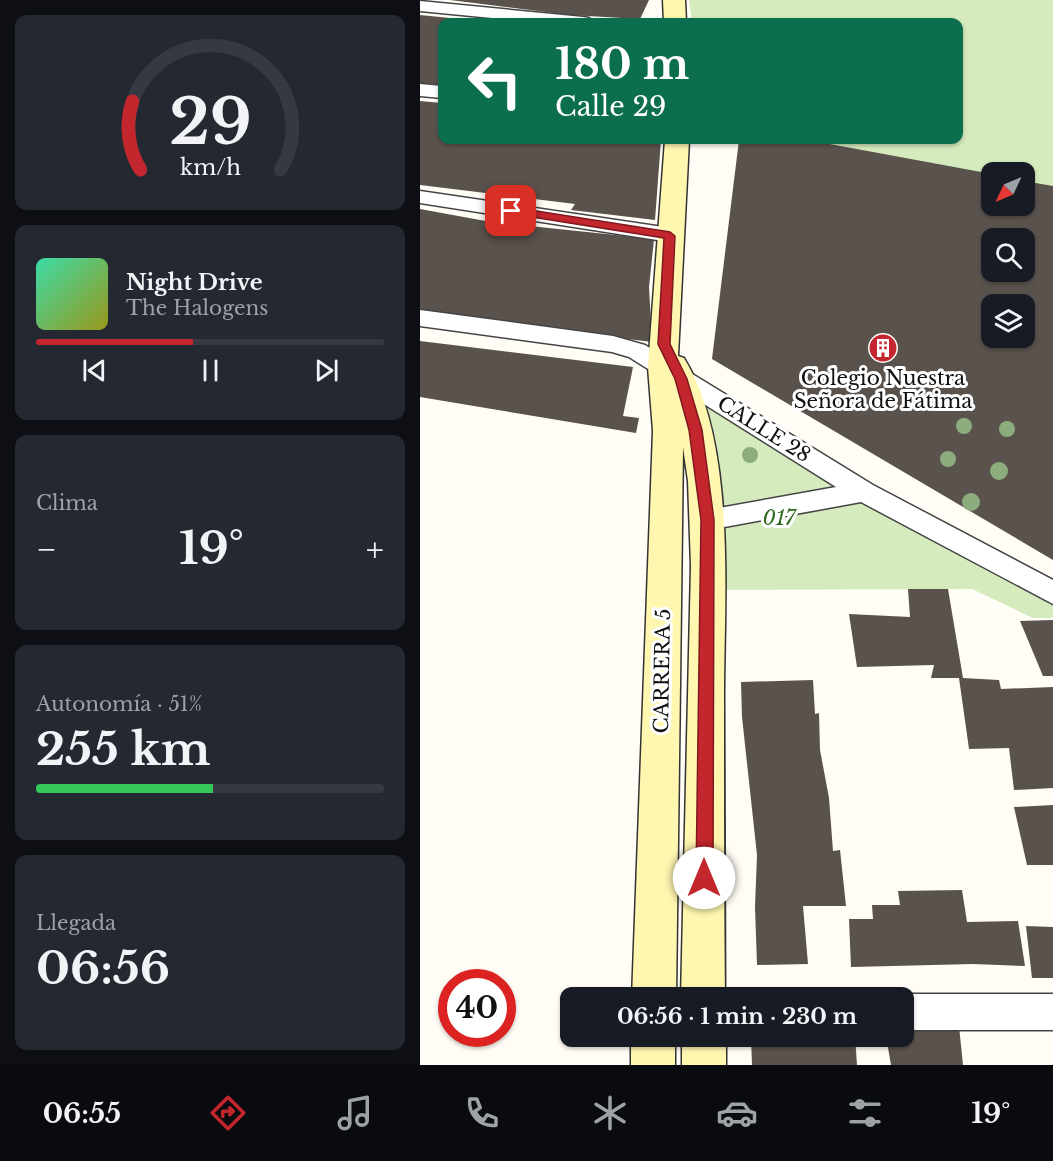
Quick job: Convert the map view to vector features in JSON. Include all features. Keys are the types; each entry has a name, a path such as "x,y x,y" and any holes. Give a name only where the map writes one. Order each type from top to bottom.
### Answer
{"street":[{"path":"674,0 675,18"},
{"path":"420,6 542,18"},
{"path":"420,90 438,92"},
{"name":"CARRERA 5","path":"654,987 668,431 670,236 677,144"},
{"path":"420,196 670,236"},
{"name":"CALLE 28","path":"420,318 613,344 669,363 864,492 1053,593"},
{"name":"CARRERA 5","path":"669,363 696,430 708,520 703,987"},
{"path":"708,520 864,492"},
{"path":"914,1012 1053,1012"},
{"path":"653,1047 653,1065"},
{"path":"704,1047 704,1065"}],"green space":[{"path":"689,0 1053,0 1053,213 1035,209 1035,162 981,162 981,195 781,144 963,144 963,18 691,18"},
{"name":"017","path":"700,388 1053,601 1053,618 1033,618 972,589 711,590"}],"building":[{"path":"450,0 649,0 640,18 570,15"},
{"path":"420,15 450,18 438,18 438,85 420,83"},
{"path":"420,101 438,103 438,144 661,144 655,220 571,210 575,204 420,185"},
{"name":"Colegio Nuestra Señora de Fátima","path":"739,144 830,144 981,172 981,216 1035,216 1035,183 1053,186 1053,560 712,359"},
{"path":"420,209 491,222 654,239 649,287 652,342 420,313"},
{"path":"420,341 633,367 623,416 639,418 636,433 420,397"},
{"path":"908,589 948,589 963,678 999,680 1001,689 1053,687 1053,788 1014,790 1009,748 969,749 959,678 931,678 934,665 857,667 849,614 910,617"},
{"path":"1053,620 1053,676 1043,676 1020,621"},
{"path":"813,680 815,714 819,713 820,750 829,798 833,851 840,850 846,906 803,906 808,964 757,965 755,907 757,855 742,717 741,682"},
{"path":"1053,805 1053,865 1027,865 1014,807"},
{"path":"962,890 967,922 1018,921 1025,966 973,964 851,967 849,919 873,919 872,905 900,905 898,891"},
{"path":"1026,926 1053,927 1053,978 1032,978"},
{"path":"959,1026 963,1065 891,1065 888,1047 914,1047 914,1027"},
{"path":"751,1047 856,1047 857,1065 752,1065"}],"place":[{"name":"Colegio Nuestra Señora de Fátima","path":"883,348"}],"route":[{"path":"511,211 670,236 664,344 681,379 696,430 708,520 704,878"}]}
